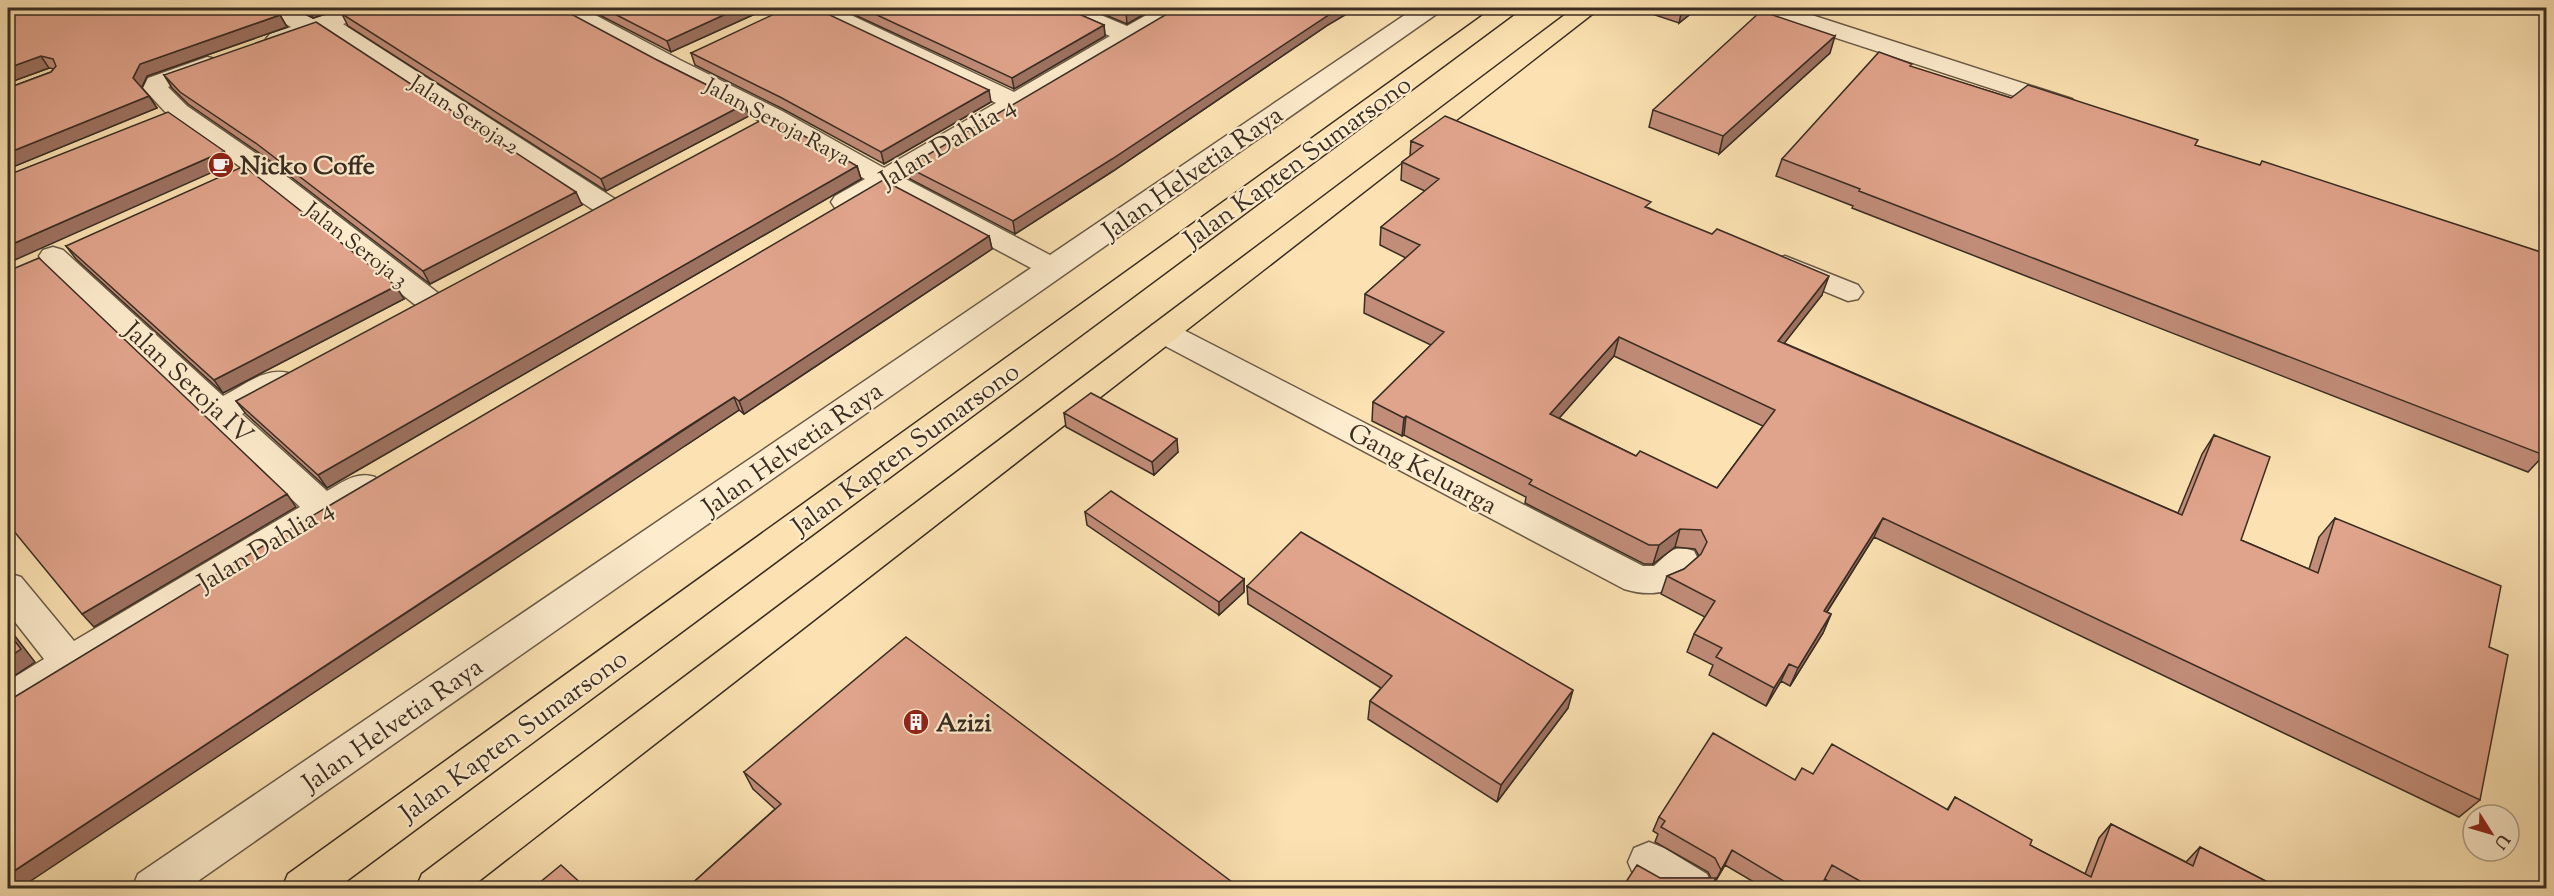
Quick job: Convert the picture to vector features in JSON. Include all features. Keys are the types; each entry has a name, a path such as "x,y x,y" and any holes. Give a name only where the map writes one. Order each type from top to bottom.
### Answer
{"highway":[{"name":"Jalan Kapten Sumarsono","path":"303,888 1507,8"},
{"name":"Jalan Kapten Sumarsono","path":"437,888 1163,332 1451,126 1588,8"}],"street":[{"path":"54,8 64,12 94,8"},
{"name":"Jalan Seroja 2","path":"275,8 318,26 605,205"},
{"path":"257,46 369,8"},
{"name":"Jalan Seroja Raya","path":"566,8 682,60 773,116 885,179 1052,268"},
{"path":"819,8 1015,102"},
{"path":"1066,8 1128,35"},
{"name":"Jalan Dahlia 4","path":"824,215 1175,8"},
{"name":"Jalan Helvetia Raya","path":"153,888 1430,8"},
{"path":"1768,8 2086,111"},
{"name":"Jalan Seroja 3","path":"225,58 157,82 154,88 167,115 255,165 439,295 398,317"},
{"path":"742,132 773,116"},
{"path":"223,179 255,165"},
{"path":"1760,255 1848,292"},
{"name":"Jalan Seroja IV","path":"51,257 222,411 324,509"},
{"name":"Gang Keluarga","path":"1163,332 1637,579 1659,582 1670,574 1681,561"},
{"path":"222,411 304,367"},
{"name":"Jalan Dahlia 4","path":"8,700 385,473"},
{"path":"8,587 69,663"},
{"path":"1649,862 1692,888"}],"building":[{"path":"17,8 267,8 280,15 140,64 133,78 149,96 8,153 8,88 51,72 56,66 53,59 41,56 8,68 8,11"},
{"path":"361,8 560,8 745,104 601,179 342,14"},
{"path":"603,8 739,8 667,41"},
{"path":"787,8 815,8 989,90 881,152 780,97 691,53"},
{"path":"862,8 1065,8 1104,25 1012,78"},
{"path":"1115,8 1134,8 1126,12"},
{"path":"1177,8 1339,8 1112,159 1013,221 907,167"},
{"path":"1663,8 1688,8 1681,14"},
{"path":"1761,11 1835,36 1723,136 1653,110"},
{"path":"316,22 576,192 423,271 257,144 180,92 164,75"},
{"path":"1879,52 1912,64 1910,66 2011,98 2028,85 2198,140 2195,145 2260,165 2262,161 2547,254 2547,444 2544,455 1859,191 1860,189 1782,159"},
{"path":"168,112 224,151 8,246 8,175"},
{"path":"769,116 857,166 318,475 236,401"},
{"path":"1445,116 1651,202 1645,207 1712,234 1717,229 1829,276 1778,341 2182,515 2214,435 2270,457 2241,540 2318,573 2335,518 2501,586 2489,647 2508,655 2480,800 1883,518 1824,611 1831,614 1798,668 1789,664 1774,688 1716,657 1722,648 1694,634 1715,601 1667,576 1684,569 1701,554 1707,542 1701,530 1680,529 1659,545 1649,545 1529,484 1532,480 1406,416 1404,418 1373,402 1444,332 1365,294 1420,245 1381,227 1439,179 1402,162 1423,146 1411,141","holes":["1619,337 1775,410 1717,488 1640,451 1636,456 1550,414"]},
{"path":"244,166 396,286 214,380 66,246"},
{"path":"883,180 989,236 739,401 734,397 681,431 8,875 8,701 327,507"},
{"path":"39,258 287,494 82,614 8,524 8,271"},
{"path":"1091,393 1177,439 1152,462 1064,413"},
{"path":"1111,491 1244,579 1219,602 1085,512"},
{"path":"1301,532 1573,690 1501,785 1370,701 1392,676 1247,586"},
{"path":"8,632 21,649 8,658"},
{"name":"Azizi","path":"906,637 1240,888 876,888 874,886 872,888 687,888 781,804 744,772"},
{"path":"1713,733 1795,780 1802,768 1813,774 1832,744 1948,810 1955,797 2032,840 2030,845 2091,877 2111,824 2193,866 2200,847 2279,888 1872,888 1832,865 1820,888 1795,888 1732,850 1721,870 1715,858 1661,827 1665,821 1659,817"},
{"path":"561,865 586,888 533,888"},
{"path":"1637,865 1660,878 1716,878 1710,888 1622,888"}],"place":[{"name":"Nicko Coffe","path":"221,165"},
{"name":"Azizi","path":"916,722"}]}
